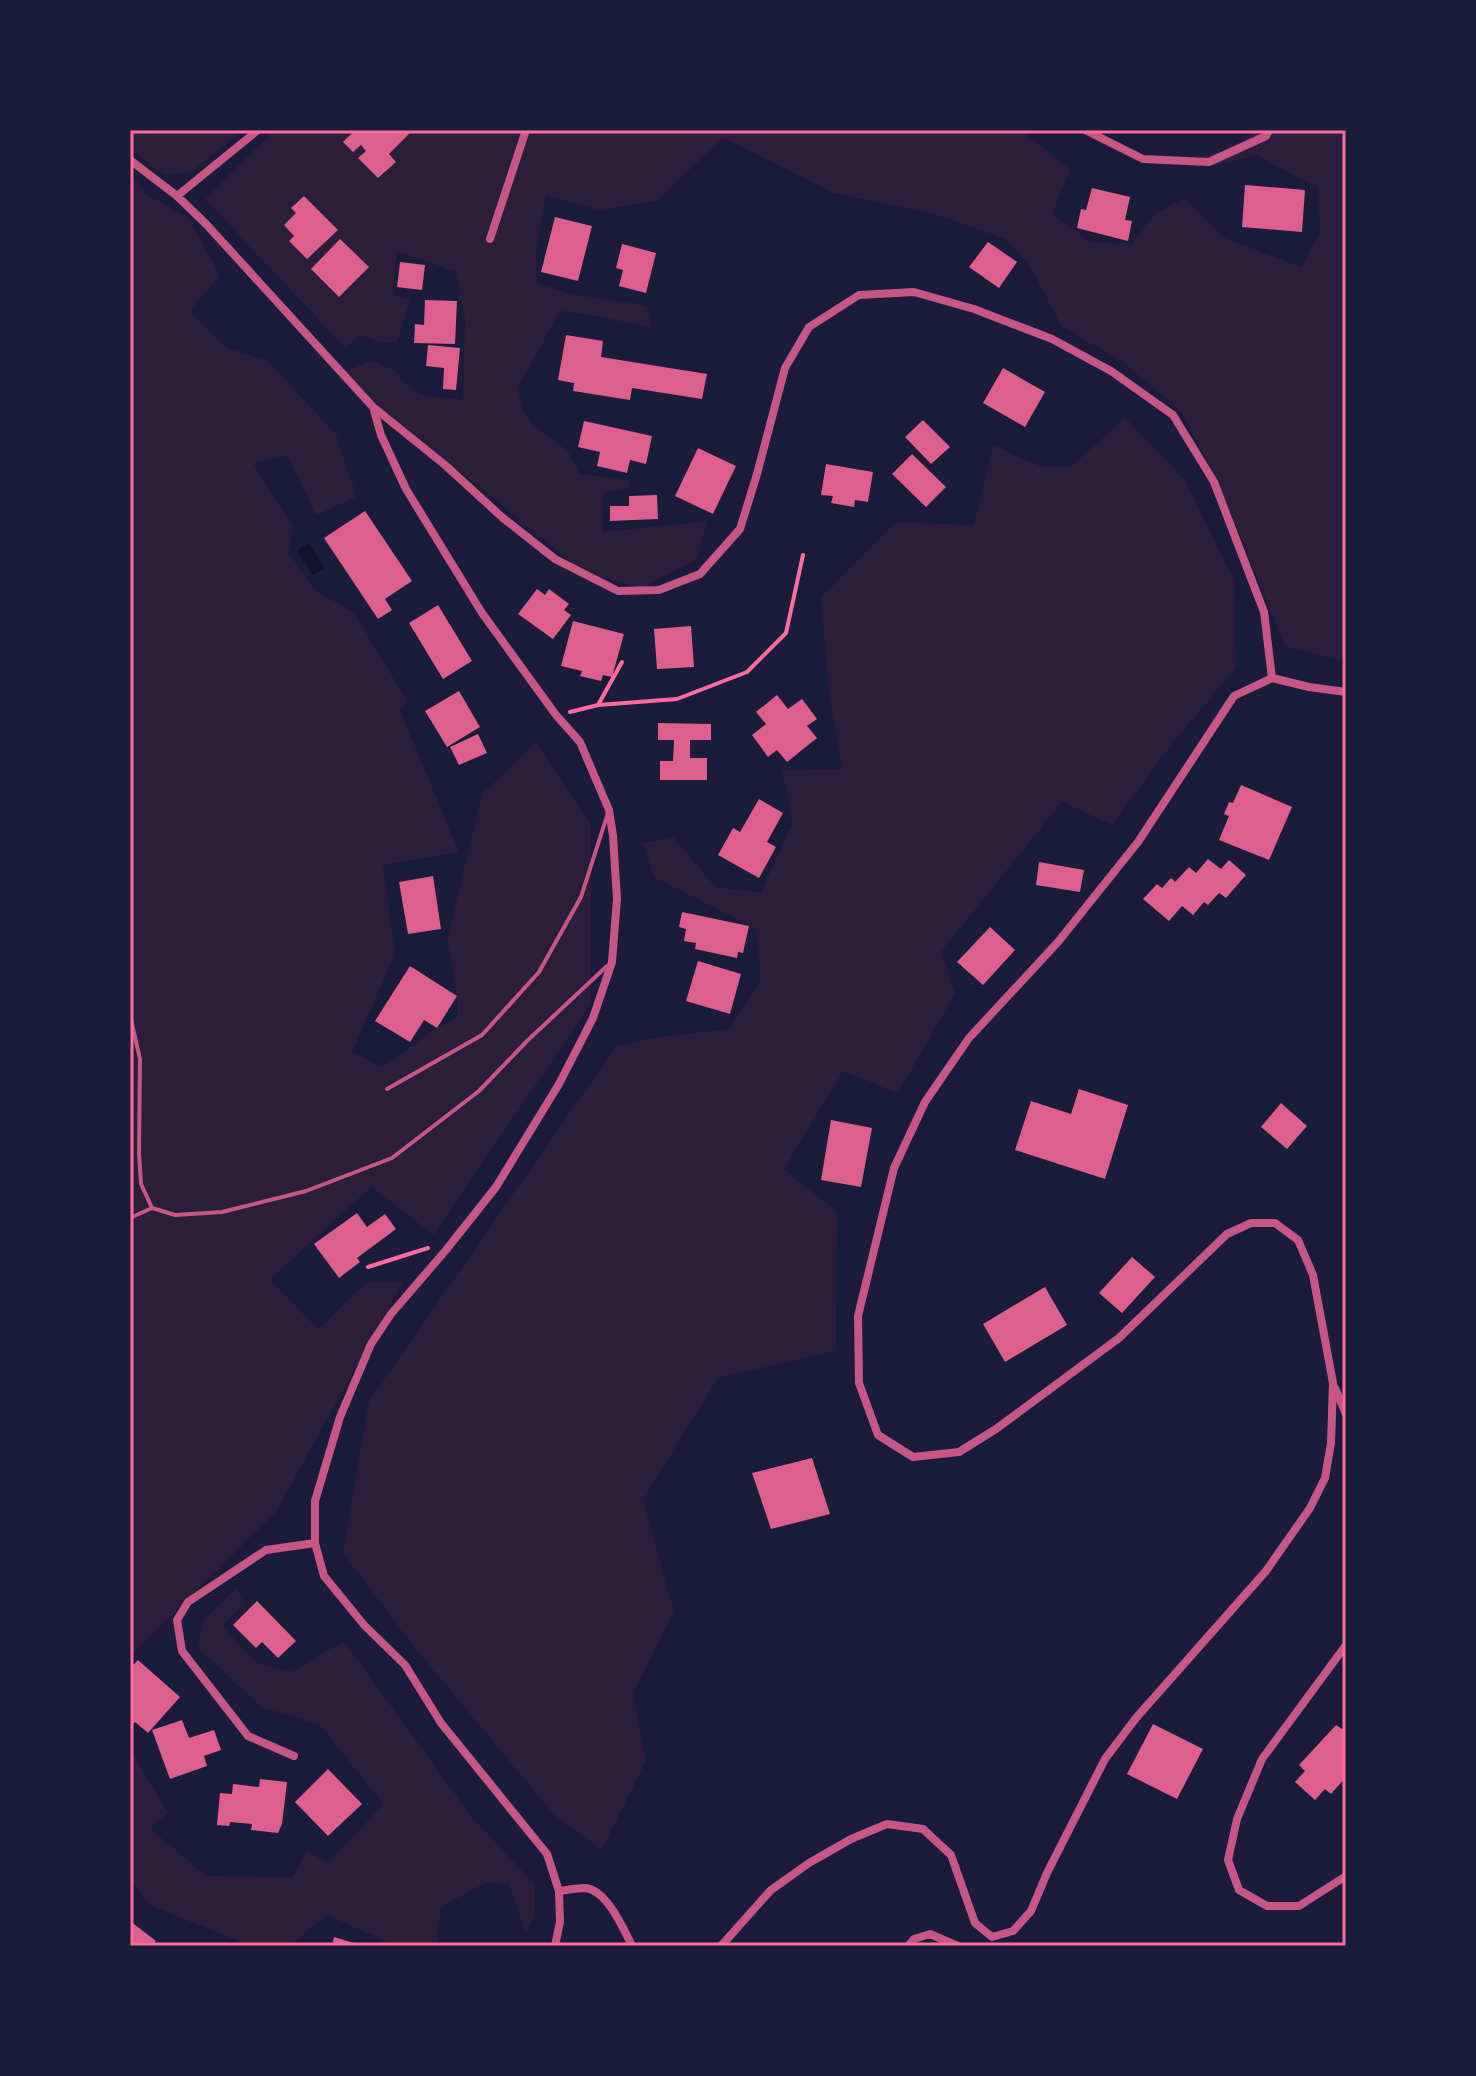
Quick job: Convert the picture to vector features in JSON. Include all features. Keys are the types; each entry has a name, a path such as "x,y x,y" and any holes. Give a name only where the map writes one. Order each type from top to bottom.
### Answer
{"street":[{"path":"177,196 258,130"},
{"path":"490,239 526,130"},
{"path":"1085,130 1143,159 1209,162 1266,136 1269,130"},
{"path":"130,160 177,196 216,235 373,407 555,559 618,591 659,590 700,574 740,529 785,368 809,327 859,295 914,292 974,309 1052,339 1111,371 1173,415 1214,482 1264,612 1272,678"},
{"path":"373,407 381,435 406,489 482,613 556,715 580,742 609,810 617,899 612,962 593,1018 559,1084 496,1187 391,1314 371,1344 340,1417 315,1501 315,1543 324,1576 364,1625 405,1665 441,1723 547,1854 559,1891 560,1922 555,1946"},
{"path":"1346,692 1272,678 1234,696 1138,842 1058,942 969,1038 925,1102 894,1168 858,1316 859,1383 878,1435 913,1457 959,1452 996,1429 1119,1338 1227,1234 1251,1223 1275,1223 1298,1240 1313,1275 1333,1383 1346,1414"},
{"path":"985,1946 992,1937 1013,1931 1031,1911 1105,1759 1136,1718 1266,1571 1310,1508 1325,1478 1331,1443 1333,1383"},
{"path":"294,1756 248,1736 182,1651 177,1620 188,1602 266,1550 315,1543"},
{"path":"1346,1645 1262,1759 1237,1819 1228,1860 1239,1890 1267,1906 1299,1906 1346,1876"},
{"path":"721,1946 771,1890 851,1839 887,1824 923,1829 951,1855 975,1923 992,1937"},
{"path":"559,1891 586,1888 598,1892 632,1946"},
{"path":"908,1946 914,1939 930,1934 958,1946"}],"lane":[{"path":"387,1089 482,1035 539,972 581,897 609,810"},
{"path":"130,1218 152,1208 175,1215 222,1212 306,1191 392,1158 479,1091 527,1041 612,962"},
{"path":"130,1015 140,1059 141,1184 152,1208"}],"path":[{"path":"556,715 598,705 677,699 747,672 786,633 803,555"},
{"path":"598,705 622,662"},
{"path":"368,1267 453,1241"}],"shaded area":[{"path":"130,130 244,130 190,173 164,175 130,149"},
{"path":"274,130 1026,130 1026,135 1071,169 1052,213 1090,242 1132,244 1154,214 1185,198 1225,238 1301,267 1320,232 1318,187 1256,155 1216,166 1203,157 1249,137 1254,130 1346,130 1346,662 1285,646 1217,480 1180,411 1123,362 1062,327 1029,265 1005,239 938,215 833,193 723,138 657,201 599,210 546,196 536,256 537,283 572,294 647,306 652,328 560,311 518,388 522,408 532,424 568,451 580,474 629,480 629,488 603,493 602,532 708,521 696,560 641,588 581,571 385,413 346,372 370,360 396,371 416,391 463,400 465,319 456,272 397,251 393,295 410,299 397,342 382,343 361,335 345,348 205,199"},
{"path":"130,171 146,194 189,218 220,276 190,311 227,348 268,361 336,434 357,497 316,515 287,455 253,463 293,527 288,552 315,590 354,613 408,702 400,710 459,852 383,865 395,954 352,1052 382,1067 457,1017 457,996 447,940 482,794 536,742 591,824 591,1003 434,1235 371,1187 270,1280 318,1329 367,1282 403,1282 276,1512 130,1657"},
{"path":"1125,417 1185,480 1234,580 1236,668 1171,745 1112,825 1062,802 941,952 955,994 898,1093 843,1071 784,1169 837,1212 836,1351 718,1378 643,1500 674,1611 633,1694 646,1761 602,1850 554,1815 410,1642 343,1553 369,1401 616,1046 659,1037 729,1029 761,979 756,929 654,877 643,843 674,837 715,887 761,892 792,825 781,770 842,769 829,695 821,598 896,522 974,525 993,445 1039,466 1071,467"},
{"path":"309,543 324,568 313,575 297,551"},
{"path":"236,1588 245,1604 222,1626 258,1663 291,1672 344,1641 474,1820 535,1884 535,1915 526,1933 509,1884 485,1883 441,1907 436,1946 396,1946 327,1915 289,1946 251,1946 151,1906 130,1880 130,1749 168,1813 150,1828 206,1876 293,1877 306,1851 328,1863 383,1804 320,1725 261,1707 197,1647 204,1619"}],"building":[{"path":"355,130 406,130 409,134 389,154 396,162 378,178 358,158 366,151 361,145 353,152 343,142"},
{"path":"1245,185 1305,190 1302,232 1242,227"},
{"path":"1092,188 1130,197 1125,220 1132,221 1128,241 1077,228 1081,209 1086,210"},
{"path":"304,196 338,230 307,259 289,241 294,236 284,225 296,213 291,208"},
{"path":"555,217 592,226 578,281 541,272"},
{"path":"340,239 369,267 339,297 311,269"},
{"path":"988,242 1017,262 999,288 969,267"},
{"path":"622,244 656,253 646,293 619,286 623,270 616,268"},
{"path":"400,262 425,265 422,290 397,287"},
{"path":"425,300 457,301 455,344 414,343 415,324 424,325"},
{"path":"566,335 603,341 601,357 707,374 702,399 632,388 630,400 573,391 574,383 558,380"},
{"path":"428,345 460,348 456,390 443,389 444,368 426,366"},
{"path":"1003,368 1045,392 1025,427 983,403"},
{"path":"923,420 950,447 931,464 905,437"},
{"path":"584,421 652,436 646,464 630,460 627,473 597,466 600,452 578,447"},
{"path":"698,448 736,466 713,514 675,496"},
{"path":"912,454 946,487 926,507 892,474"},
{"path":"826,464 873,472 868,502 855,500 854,507 831,503 833,496 821,495"},
{"path":"657,495 658,519 610,521 610,506 629,506 629,496"},
{"path":"365,511 412,581 385,599 392,610 378,619 324,538"},
{"path":"537,589 545,595 549,589 569,604 564,610 571,615 553,639 518,614"},
{"path":"438,605 472,661 443,679 409,623"},
{"path":"573,621 624,634 612,677 603,675 601,681 580,676 582,671 561,666"},
{"path":"691,626 694,667 657,669 654,629"},
{"path":"459,691 480,727 447,747 425,711"},
{"path":"777,695 788,709 802,699 817,719 807,726 817,738 787,762 777,750 768,757 752,735 766,724 756,712"},
{"path":"658,723 711,724 711,740 690,740 690,758 707,758 707,780 660,780 660,761 673,761 674,740 658,740"},
{"path":"478,734 487,753 459,765 450,747"},
{"path":"1241,785 1292,807 1269,860 1219,840 1229,816 1224,814"},
{"path":"759,799 783,813 767,842 776,847 759,878 718,855 733,828 740,832"},
{"path":"1208,859 1221,869 1229,860 1246,875 1226,898 1219,893 1208,905 1204,902 1193,915 1182,906 1169,921 1143,899 1157,884 1162,888 1171,878 1175,882 1189,867 1196,873"},
{"path":"1039,862 1084,870 1080,892 1036,885"},
{"path":"433,876 441,929 408,934 399,882"},
{"path":"682,912 749,926 743,953 738,952 737,958 695,949 696,943 684,941 686,929 679,927"},
{"path":"990,927 1015,950 983,985 957,962"},
{"path":"698,961 741,974 730,1014 686,1001"},
{"path":"410,966 457,996 437,1028 424,1020 410,1042 375,1021"},
{"path":"1079,1089 1128,1105 1105,1179 1015,1150 1031,1101 1071,1114"},
{"path":"1281,1103 1307,1126 1287,1149 1261,1127"},
{"path":"831,1120 872,1128 861,1187 821,1180"},
{"path":"357,1213 367,1227 385,1214 396,1229 357,1258 360,1262 339,1278 314,1244"},
{"path":"1132,1257 1155,1277 1122,1313 1099,1293"},
{"path":"1045,1287 1067,1325 1005,1362 983,1324"},
{"path":"812,1458 830,1514 771,1529 752,1473"},
{"path":"257,1601 296,1641 278,1658 262,1642 256,1648 233,1625"},
{"path":"138,1660 180,1697 148,1733 135,1722 130,1727 130,1668"},
{"path":"182,1720 189,1738 214,1730 221,1750 204,1756 207,1766 170,1779 152,1730"},
{"path":"1153,1724 1203,1749 1177,1799 1127,1774"},
{"path":"1336,1725 1342,1729 1346,1725 1346,1777 1331,1794 1325,1789 1315,1800 1295,1782 1305,1771 1299,1765"},
{"path":"328,1769 362,1804 328,1836 295,1802"},
{"path":"260,1779 287,1782 278,1833 251,1830 252,1824 230,1822 229,1826 217,1825 220,1793 232,1794 233,1784 259,1787"},
{"path":"130,1921 156,1941 152,1946 130,1946"},
{"path":"334,1937 354,1943 353,1946 332,1946"}]}
